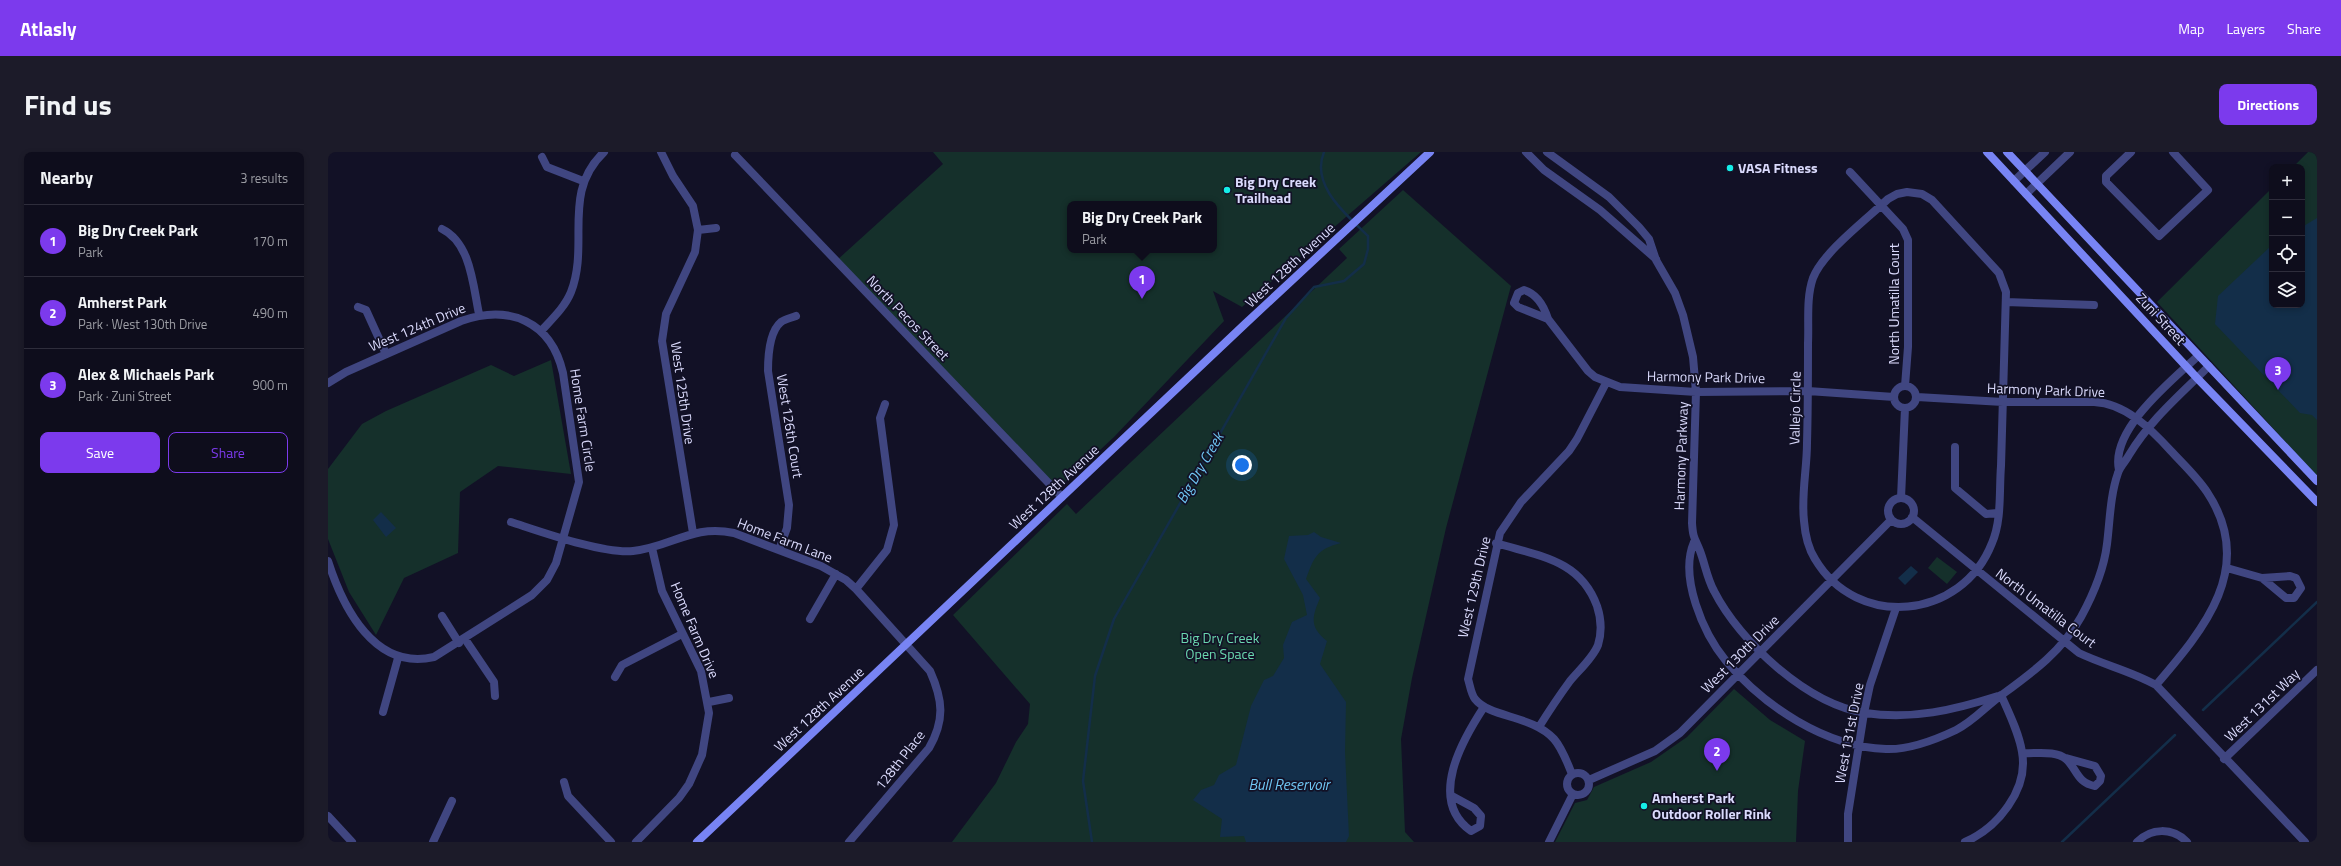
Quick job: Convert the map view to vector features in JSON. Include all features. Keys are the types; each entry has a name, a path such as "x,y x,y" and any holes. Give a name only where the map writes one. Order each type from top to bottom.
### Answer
{"main road":[{"name":"West 128th Avenue","path":"697,842 1430,152"},
{"name":"Zuni Street","path":"1987,152 2197,378 2317,502"},
{"name":"Zuni Street","path":"2007,152 2317,481"}],"street":[{"path":"541,331 562,308 573,286 577,268 580,194 583,181 593,163 604,152"},
{"name":"West 125th Drive","path":"661,152 673,176 693,206 697,216 698,230 695,252 666,314 662,341 688,514 693,533"},
{"name":"Harmony Parkway","path":"1526,152 1544,170 1600,210 1656,260"},
{"name":"Harmony Parkway","path":"1547,152 1624,211 1649,239 1656,260 1675,293 1685,321 1693,357 1696,392 1692,475 1694,542 1689,552 1689,562 1693,594 1698,613 1715,646 1738,675 1786,716 1816,731 1858,744 1886,749 1909,747 1957,730 1980,715 2001,695 2035,671 2065,641 2080,618 2097,581 2105,554 2111,495 2119,470 2147,428 2209,366"},
{"path":"2014,181 2045,152"},
{"path":"2026,194 2070,152"},
{"path":"2131,152 2106,176 2106,182 2158,236 2208,190 2173,152"},
{"name":"North Pecos Street","path":"735,155 1062,497"},
{"path":"542,156 547,167 583,181"},
{"path":"1544,170 1555,159"},
{"name":"North Umatilla Court","path":"1850,172 1903,229 1909,247 1905,386"},
{"name":"Vallejo Circle","path":"1907,192 1922,194 1932,200 1999,273 2005,286 2006,302 1998,513 1993,542 1977,572 1955,591 1936,601 1896,608 1884,607 1861,598 1833,580 1815,559 1805,529 1803,511 1808,391 1809,297 1814,275 1828,256 1881,205 1897,194 1907,192"},
{"path":"698,230 716,228"},
{"path":"442,229 455,237 462,249 471,277 479,314"},
{"path":"2006,302 2094,305"},
{"path":"358,307 366,310 386,354"},
{"name":"West 124th Drive","path":"328,383 346,372 479,314 496,313 513,316 541,331"},
{"name":"West 126th Court","path":"779,550 787,528 790,505 768,371 768,357 778,326 782,322 796,316"},
{"name":"Harmony Park Drive","path":"1548,319 1588,371 1606,383 1620,387 1696,392 1808,391 1894,397"},
{"name":"Home Farm Circle","path":"398,658 419,660 434,657 462,641 540,588 552,573 578,490 579,474 560,363 552,344 541,331"},
{"name":"Harmony Parkway","path":"2119,470 2116,459 2119,449 2136,419 2198,356"},
{"name":"West 129th Drive","path":"1484,707 1475,698 1468,678 1496,543 1504,523 1513,511 1556,466 1577,439 1606,383"},
{"path":"1905,386 1914,390 1917,397 1914,404 1905,408 1896,404 1894,397 1896,390 1905,386"},
{"name":"Harmony Park Drive","path":"1917,397 2003,402 2100,402 2117,407 2136,419 2169,448 2202,486 2214,505 2224,530 2227,568 2221,594 2211,614 2191,644 2156,685"},
{"path":"856,589 887,550 894,525 880,418 885,404"},
{"path":"1901,498 1905,408"},
{"path":"1955,447 1954,488 1986,514 1998,513"},
{"path":"1901,498 1908,500 1912,504 1914,511 1912,518 1902,524 1891,520 1888,510 1889,505 1892,501 1901,498"},
{"name":"North Umatilla Court","path":"1912,518 1977,572 2079,652 2100,663 2127,671 2156,685 2224,759 2305,842"},
{"name":"West 130th Drive","path":"1588,780 1655,751 1680,733 1891,520"},
{"name":"Home Farm Lane","path":"511,522 564,538 617,551 634,551 652,548 693,533 721,530 734,533 821,566 836,574 856,589 907,644"},
{"name":"Harmony Parkway","path":"1694,542 1700,550 1713,591 1727,614 1761,651 1781,670 1805,689 1832,703 1864,713 1888,716 1918,715 1948,711 2001,695"},
{"path":"1496,543 1556,561 1570,568 1584,580 1592,594 1598,611 1601,627 1597,645 1539,727"},
{"name":"Home Farm Drive","path":"636,842 679,798 697,769 706,738 709,702 701,671 662,591 652,548"},
{"path":"328,561 331,578 368,636 384,650 398,658 383,712"},
{"path":"2227,568 2262,578"},
{"path":"810,619 836,574"},
{"name":"West 131st Drive","path":"1848,842 1848,814 1864,713 1870,685 1896,608"},
{"path":"442,616 494,682 495,696"},
{"path":"615,677 622,665 682,634"},
{"name":"128th Place","path":"849,842 919,760 936,735 942,710 937,686 930,671 907,644"},
{"name":"West 131st Way","path":"2224,759 2317,670"},
{"path":"1965,842 1992,826 2006,809 2019,781 2023,753 2012,720 2001,695"},
{"path":"709,702 729,698"},
{"path":"1452,796 1451,772 1465,737 1484,707 1520,718 1539,727 1554,739 1572,774"},
{"path":"2023,753 2056,754 2066,758"},
{"path":"1582,773 1588,780 1588,788 1584,794 1573,794 1567,786 1568,779 1572,774 1582,773"},
{"path":"564,782 568,796 611,842"},
{"path":"1549,842 1573,794"},
{"path":"432,842 452,801"},
{"path":"329,819 352,842"},
{"path":"2137,842 2151,833 2160,831 2170,832 2185,840"}],"green space":[{"path":"933,152 1421,152 1242,307 1213,291 1224,321 1114,437 1056,491 836,261 943,164"},
{"path":"2308,152 2317,152 2317,476 2157,302 2269,191 2269,308 2305,308 2305,164 2296,164"},
{"name":"Big Dry Creek Open Space","path":"1403,190 1511,286 1446,528 1412,678 1401,739 1405,832 1414,842 952,842 996,783 1016,742 1028,724 1030,704 953,615 1067,504 1076,514 1347,258 1339,249"},
{"path":"551,360 571,474 498,466 460,492 458,553 404,578 376,635 349,592 328,539 328,469 362,424 386,411 491,365 514,376"},
{"path":"1937,557 1957,572 1947,584 1928,568"},
{"path":"1734,689 1770,720 1805,741 1798,791 1796,842 1555,842 1575,803 1587,800 1594,787 1651,762 1687,737"}],"water":[{"path":"2317,218 2317,420 2312,415 2300,413 2215,324 2218,296 2269,248 2269,308 2305,308 2305,225"},
{"path":"381,512 396,528 386,537 373,520"},
{"name":"Bull Reservoir","path":"1314,532 1321,537 1341,543 1321,551 1311,565 1306,579 1320,598 1315,611 1314,621 1317,631 1327,641 1320,664 1346,702 1345,752 1349,836 1346,842 1246,842 1244,836 1220,837 1222,819 1193,800 1201,790 1214,785 1219,775 1236,765 1251,706 1264,680 1273,676 1284,658 1283,645 1292,622 1307,615 1303,595 1284,559 1289,536 1308,535"},
{"path":"1911,566 1918,572 1905,585 1898,578"}],"waterway":[{"name":"Big Dry Creek","path":"1092,842 1083,781 1095,676 1114,619 1286,318 1314,287 1344,281 1364,264 1368,249 1368,236 1341,209 1326,188 1322,177 1321,165 1324,152"},
{"path":"2203,710 2317,602"},
{"path":"2062,842 2175,735"}],"place":[{"name":"VASA Fitness","path":"1730,168"},
{"name":"Big Dry Creek Trailhead","path":"1227,190"},
{"name":"Big Dry Creek Park","path":"1142,299"},
{"name":"Alex & Michaels Park","path":"2278,390"},
{"name":"Amherst Park","path":"1717,771"},
{"name":"Amherst Park Outdoor Roller Rink","path":"1644,806"}]}
